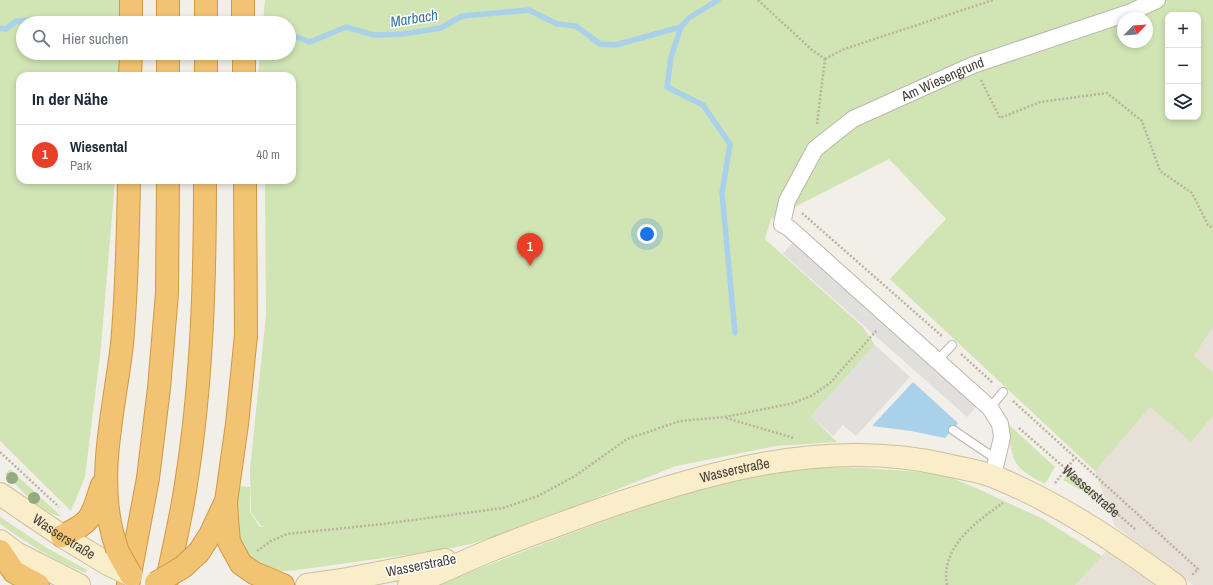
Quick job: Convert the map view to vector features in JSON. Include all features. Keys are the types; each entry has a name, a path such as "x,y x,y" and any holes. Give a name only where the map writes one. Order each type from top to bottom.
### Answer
{"highway":[{"path":"131,0 131,16"},
{"path":"168,0 168,16"},
{"path":"206,0 206,16"},
{"path":"243,0 243,16"},
{"path":"130,72 131,60"},
{"path":"168,60 168,72"},
{"path":"206,60 206,72"},
{"path":"244,60 244,72"},
{"path":"129,184 127,276 122,343 106,476 108,516 118,552 145,583"},
{"path":"145,583 148,478 159,388 167,294 168,184"},
{"path":"145,583 186,483 198,380 205,263 205,184"},
{"path":"245,184 246,335 237,424 226,502 229,542 241,564 254,573 283,585"},
{"path":"62,536 82,527 90,520 106,476"},
{"path":"145,583 183,567 199,552 210,535 226,502"},
{"path":"0,551 14,572 38,585"}],"main road":[{"name":"Wasserstraße","path":"409,585 487,551 644,494 745,466 801,458 842,455 872,455 995,467 1046,501 1086,523 1117,543 1175,585"},
{"name":"Wasserstraße","path":"0,494 62,536 108,564 145,583 179,585"},
{"path":"0,541 23,557 79,585"},
{"name":"Wasserstraße","path":"307,585 376,574 487,551"}],"street":[{"name":"Am Wiesengrund","path":"890,317 789,228 782,224 787,201 815,149 853,119 973,65 1131,12 1157,0"},
{"path":"890,317 990,408 1000,424 1002,437 995,467"}],"lane":[{"path":"938,360 952,345"},
{"path":"990,408 1003,392"},
{"path":"953,430 995,467"}],"path":[{"path":"758,0 812,50 825,59"},
{"path":"825,59 844,49 993,0"},
{"path":"815,149 825,59"},
{"path":"973,65 1000,118 1040,102 1107,93 1142,121 1160,171 1192,193 1208,225 1213,228"},
{"path":"253,553 271,541 286,534 383,524 503,508 538,496 575,476 627,439 680,421 726,417 794,403 813,395 830,383 904,302"},
{"path":"726,417 799,439"},
{"name":"Wasserstraße","path":"1017,427 1067,468 1140,533"},
{"path":"0,452 82,527"},
{"path":"1052,488 1075,458"},
{"path":"10,468 15,466"},
{"path":"947,585 949,560 962,536 978,520 1007,500"}],"shaded area":[{"path":"798,236 982,400 967,417 783,254"},
{"path":"1213,327 1213,372 1194,356"},
{"path":"875,345 910,377 856,436 843,425 833,436 811,416"},
{"path":"1150,407 1191,442 1213,416 1213,585 1193,585 1115,526 1095,471"},
{"path":"1108,549 1154,585 1075,585"}],"green space":[{"path":"0,0 120,0 120,16 16,16 16,60 120,60 119,72 16,72 16,184 115,184 101,347 85,477 71,511 0,441"},
{"path":"265,0 1213,0 1213,327 1194,356 1213,372 1213,416 1191,442 1150,407 1095,471 890,279 946,219 889,159 771,219 765,239 862,326 875,345 811,416 837,442 776,446 676,466 515,530 471,544 441,550 290,571 271,571 261,566 237,546 234,528 240,486 250,487 250,512 260,527 266,526 261,526 251,512 250,469 266,315 265,184 296,184 296,72 258,72 259,60 296,60 296,16 264,16"},
{"path":"1007,423 1055,467 1045,484 1025,472 1015,461 1012,454"},
{"path":"814,467 865,468 920,472 949,477 1043,519 1102,556 1075,585 434,585 609,519 680,495 740,479"},
{"path":"10,469 62,517 46,510 31,499 5,474"},
{"path":"1067,475 1071,475 1095,496 1094,497 1063,480"},
{"path":"0,517 47,548 87,570 86,573 52,557 20,538 0,524"}],"water":[{"path":"913,382 958,423 945,438 911,431 872,426"}],"waterway":[{"name":"Marbach","path":"296,37 310,42 346,27 374,35 403,34 441,28 462,16 529,10 557,24 576,26 600,44 615,45 681,27 689,18 718,0"},
{"name":"Marbach","path":"0,28 6,29 16,21"},
{"path":"681,27 671,57 667,87 703,105 730,144 722,193 735,333"}],"place":[{"name":"Wiesental","path":"530,266"}]}
